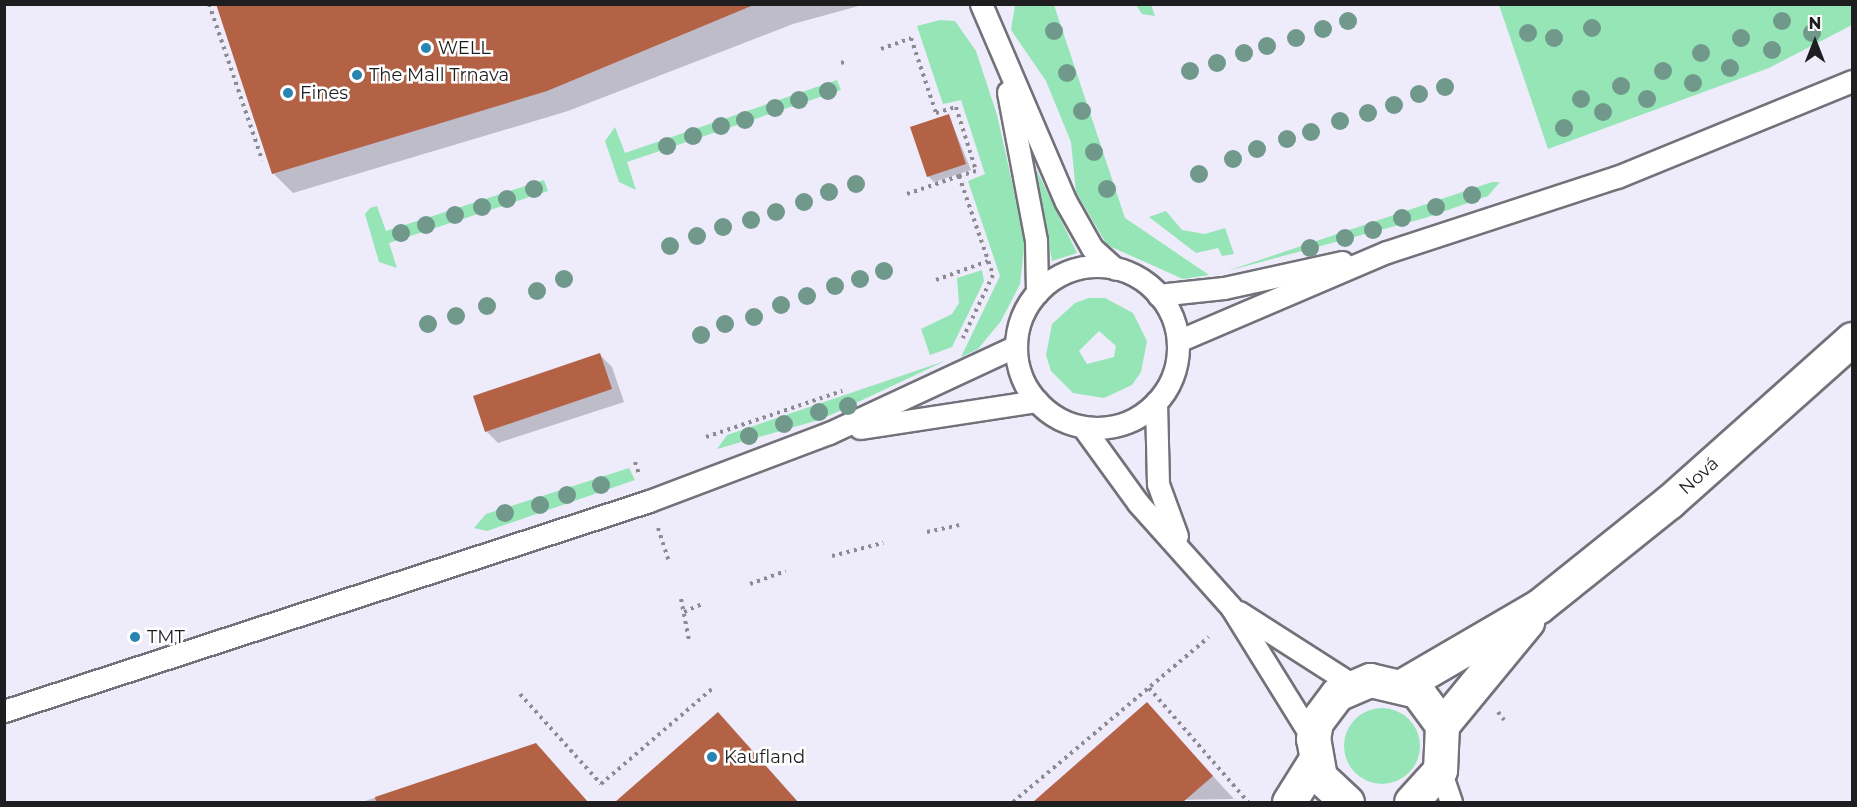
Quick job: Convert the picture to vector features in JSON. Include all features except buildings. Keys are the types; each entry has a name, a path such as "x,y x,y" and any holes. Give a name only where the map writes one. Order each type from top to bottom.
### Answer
{"street":[{"name":"Nová","path":"1405,684 1539,606 1670,502 1852,339"},
{"name":"Nová","path":"1442,725 1539,606"},
{"path":"1288,802 1313,751 1325,707 1353,686 1370,680 1405,684 1428,701 1442,725 1440,770 1411,802"},
{"path":"1313,751 1329,789 1347,802"}],"lane":[{"path":"981,4 1002,62 1080,230 1115,269 1158,295 1172,316 1178,341 1173,374 1156,402 1123,424 1083,427 1058,418 1037,401 1023,381 1016,346 1024,313 1037,293 1065,272 1115,269"},
{"path":"1002,62 1036,240 1037,293"},
{"path":"1178,341 1387,252 1617,177 1852,81"},
{"path":"1158,295 1224,288 1387,252"},
{"path":"4,711 638,505 829,433 1016,346"},
{"path":"829,433 1037,401"},
{"path":"1156,402 1158,484 1179,543"},
{"path":"1083,427 1138,503 1179,543 1231,607 1313,751"},
{"path":"1231,607 1353,686"},
{"path":"1440,770 1450,802"}],"path":[{"path":"209,4 262,160"},
{"path":"880,49 911,38 936,113 956,107 976,171 907,194"},
{"path":"841,63 847,61"},
{"path":"959,176 993,275 962,342"},
{"path":"936,280 988,261"},
{"path":"706,437 851,388"},
{"path":"634,462 641,478"},
{"path":"654,516 668,559"},
{"path":"927,532 959,525"},
{"path":"832,556 883,543"},
{"path":"750,584 786,571"},
{"path":"681,599 689,640"},
{"path":"684,612 704,603"},
{"path":"1013,802 1209,637"},
{"path":"1149,688 1248,802"},
{"path":"520,694 601,784 712,689"}],"shaded area":[{"path":"5,5 1852,5 1852,802 5,802"}],"green space":[{"path":"1015,5 1054,5 1125,218 1209,275 1183,279 1107,245 1076,192 1071,142 1046,81 1011,30"},
{"path":"1136,5 1151,5 1155,16 1142,14"},
{"path":"1499,5 1852,5 1852,25 1769,68 1548,149"},
{"path":"940,20 955,21 976,51 997,115 1025,240 1020,284 1001,321 978,349 961,357 1000,276 968,181 985,174 961,100 943,104 917,26"},
{"path":"837,80 841,90 627,162 636,190 619,182 605,141 615,127 625,153"},
{"path":"1036,169 1077,253 1052,261"},
{"path":"544,180 548,191 389,243 397,268 379,262 365,214 370,208 377,206 386,231"},
{"path":"1492,182 1500,182 1488,196 1425,218 1227,271"},
{"path":"1166,211 1182,230 1205,234 1225,228 1234,254 1222,256 1218,248 1196,253 1149,217"},
{"path":"982,270 984,281 952,347 930,355 921,329 952,314 959,303 957,278"},
{"path":"1089,298 1105,298 1133,313 1147,341 1141,372 1132,385 1104,398 1073,393 1051,371 1046,355 1052,324 1075,303","holes":["1099,331 1116,346 1114,357 1087,364 1079,351"]},
{"path":"945,361 822,419 717,449 727,435"},
{"path":"629,468 635,480 487,531 474,528 486,514"},
{"path":"1382,708 1397,711 1409,719 1417,731 1420,746 1417,761 1409,773 1397,781 1382,784 1367,781 1355,773 1347,761 1344,746 1347,731 1355,719 1367,711"}],"place":[{"name":"WELL","path":"426,48"},
{"name":"The Mall Trnava","path":"357,75"},
{"name":"Fines","path":"288,93"},
{"name":"TMT","path":"135,637"},
{"name":"Kaufland","path":"712,757"}]}
